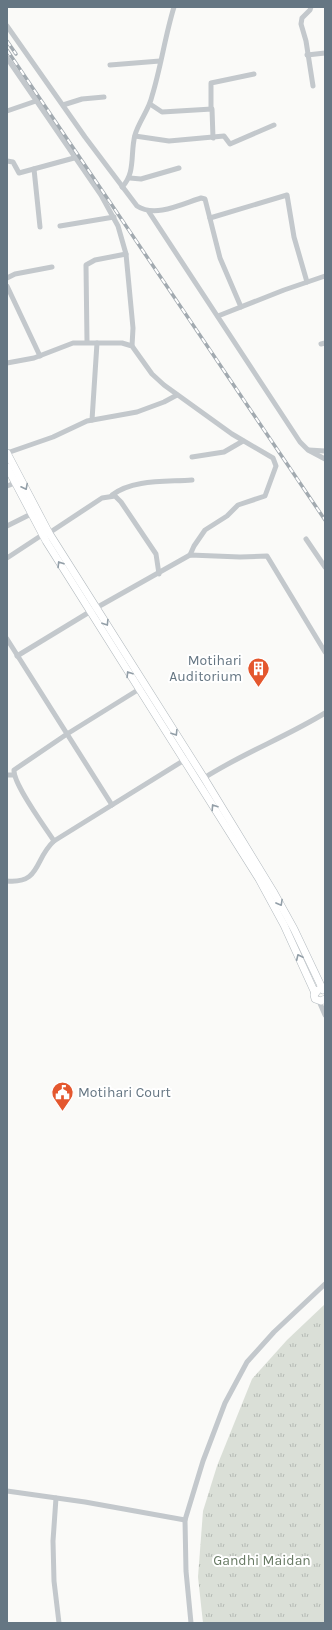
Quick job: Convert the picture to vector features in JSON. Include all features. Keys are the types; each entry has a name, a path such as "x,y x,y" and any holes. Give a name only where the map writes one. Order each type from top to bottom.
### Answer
{"main road":[{"path":"7,453 46,534"},
{"path":"7,467 31,514 46,534 187,759 262,885 284,924 315,993 315,999 323,1000"},
{"path":"187,759 204,778 281,904 324,992"},
{"path":"315,993 318,990 324,992"}],"street":[{"path":"122,187 130,178 135,136 142,117 150,104 174,7"},
{"path":"311,7 302,18 301,24 306,41 312,86"},
{"path":"7,26 122,187 137,206 149,212 300,442 308,450 325,459"},
{"path":"307,55 325,53"},
{"path":"7,58 74,158 101,195 114,218 126,254 133,328 132,346"},
{"path":"110,65 160,62"},
{"path":"213,138 211,83 254,74"},
{"path":"63,105 82,99 104,97"},
{"path":"7,112 36,101"},
{"path":"150,104 162,112 211,108"},
{"path":"135,136 169,141 224,137 230,144 274,125"},
{"path":"7,161 13,162 19,173 74,158"},
{"path":"130,178 141,179 179,168"},
{"path":"34,169 40,226"},
{"path":"210,218 287,196 294,237 307,282"},
{"path":"149,212 158,211 203,198 206,200 220,258 241,307"},
{"path":"60,226 114,218"},
{"path":"87,342 86,265 94,260 126,254"},
{"path":"7,278 15,274 52,267"},
{"path":"218,316 325,276"},
{"path":"7,286 40,356"},
{"path":"7,363 40,356 73,343 122,343 132,346 152,374 177,395 243,442 270,456 276,462 276,466 264,496 238,505 227,516 205,530 194,546 190,555"},
{"path":"92,420 96,343"},
{"path":"7,453 53,437 92,420 137,412 164,402 177,395"},
{"path":"192,457 224,452 243,442"},
{"path":"308,450 325,451"},
{"path":"7,558 102,498 112,496 123,488 135,484 192,480"},
{"path":"7,486 15,483"},
{"path":"112,496 121,502 150,544 158,559 159,574"},
{"path":"7,526 31,514"},
{"path":"306,539 325,567"},
{"path":"17,656 93,610 159,574 190,555 240,557 267,556 325,652"},
{"path":"7,639 112,805"},
{"path":"54,841 18,785 14,775 18,766 142,688"},
{"path":"204,778 232,760 274,741 325,713"},
{"path":"7,881 24,880 31,876 44,851 54,841 187,759"},
{"path":"7,775 14,775"},
{"path":"323,1000 325,1015"},
{"path":"191,1623 186,1571 185,1520 212,1436 228,1396 247,1362 274,1332 325,1284"},
{"path":"7,1491 185,1520"},
{"path":"56,1498 53,1565 59,1623"}],"green space":[{"name":"Gandhi Maidan","path":"325,1304 325,1623 203,1623 198,1577 203,1511 217,1466 252,1379 287,1340"}],"railway":[{"path":"7,41 16,54"},
{"path":"7,50 325,520"}],"place":[{"name":"Motihari Auditorium","path":"258,688"},
{"name":"Motihari Court","path":"63,1112"}]}
